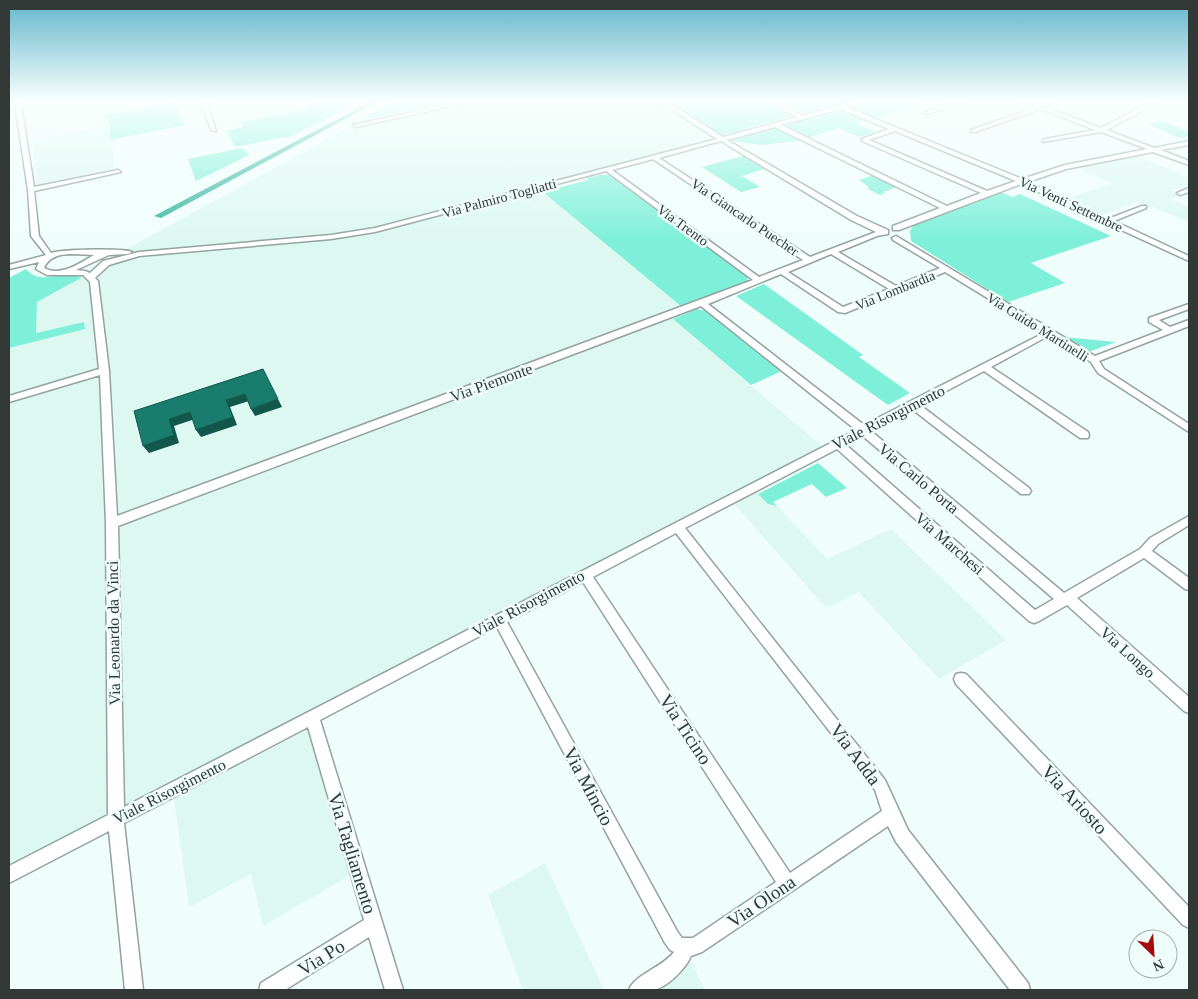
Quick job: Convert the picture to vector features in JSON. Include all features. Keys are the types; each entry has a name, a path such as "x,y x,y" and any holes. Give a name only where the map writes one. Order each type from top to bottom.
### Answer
{"street":[{"path":"24,147 35,236 50,257"},
{"name":"Via Palmiro Togliatti","path":"87,265 106,253 155,252 355,234 693,147"},
{"name":"Via Guido Martinelli","path":"735,147 869,226 895,232 908,246 1045,332 1094,360 1101,371 1189,429"},
{"path":"820,147 945,208"},
{"path":"879,147 986,193"},
{"name":"Via Venti Settembre","path":"938,147 1021,181 1189,260"},
{"path":"1145,147 1189,163"},
{"path":"895,232 945,208 1065,167 1171,147"},
{"name":"Via Giancarlo Puecher","path":"654,157 810,262"},
{"name":"Via Trento","path":"606,169 759,281"},
{"path":"31,190 118,172"},
{"path":"1180,193 1189,190"},
{"path":"1108,221 1144,207"},
{"path":"869,226 874,231 870,237"},
{"name":"Via Piemonte","path":"870,237 895,232"},
{"name":"Via Piemonte","path":"112,523 702,303 870,237 895,232"},
{"path":"44,247 68,251 87,265"},
{"path":"12,266 68,251"},
{"name":"Via Palmiro Togliatti","path":"87,265 106,263 124,257 155,252"},
{"path":"833,252 895,290"},
{"path":"40,268 42,262 50,257"},
{"path":"12,266 40,268 48,273 65,272 87,265"},
{"name":"Via Leonardo da Vinci","path":"87,265 96,287 104,371 112,523 116,819 134,990"},
{"name":"Via Lombardia","path":"783,272 841,310 845,310 945,269"},
{"name":"Via Carlo Porta","path":"702,303 862,430 1065,599"},
{"path":"1170,330 1152,320 1189,306"},
{"path":"1094,360 1189,323"},
{"name":"Viale Risorgimento","path":"9,875 1044,336 1045,332"},
{"path":"984,367 1084,435"},
{"path":"9,399 104,371"},
{"path":"912,404 1025,491"},
{"name":"Via Marchesi","path":"837,443 1034,617 1065,599"},
{"path":"1065,599 1144,552 1154,541 1189,520"},
{"name":"Via Adda","path":"677,526 880,785 888,801 890,815 902,836 1021,990"},
{"path":"1144,552 1189,585"},
{"name":"Via Ticino","path":"585,574 787,884"},
{"name":"Via Longo","path":"1065,599 1189,706"},
{"name":"Via Mincio","path":"499,619 671,937 676,944 685,948"},
{"name":"Via Ariosto","path":"961,679 1189,920"},
{"name":"Via Tagliamento","path":"312,716 394,990"},
{"name":"Via Olona","path":"685,948 696,946 890,815"},
{"name":"Via Po","path":"268,990 374,924"},
{"path":"638,990 676,964 685,948"}],"shaded area":[{"path":"33,147 113,147 114,171 44,186 37,185"},
{"path":"313,147 688,147 537,187 684,308 668,315 823,447 750,484 768,504 777,506 827,559 891,529 1006,640 939,679 859,592 826,608 727,496 9,869 9,348 84,329 84,322 36,334 37,302 81,278 78,276"},
{"path":"1136,156 1189,177 1189,184 1171,190 1181,195 1170,199 1189,207 1189,222 1154,207 1149,208 1136,202 1102,215 1067,199 1112,183 1081,170 1079,167"},
{"path":"309,719 354,873 263,926 251,874 189,907 173,791"},
{"path":"545,863 604,990 523,990 488,895"},
{"path":"691,962 705,990 650,990"}],"green space":[{"path":"242,148 249,155 196,181 188,159"},
{"path":"743,156 764,169 742,176 760,187 741,192 702,167"},
{"path":"600,175 609,175 747,276 748,282 682,307 543,192"},
{"path":"873,175 897,187 880,195 868,189 869,187 859,180"},
{"path":"1001,192 1012,197 1020,194 1111,236 1031,263 1065,283 1008,302 911,241 910,231 914,225"},
{"path":"26,269 39,277 74,275 81,278 37,302 36,333 84,322 85,329 9,348 9,278"},
{"path":"764,284 863,355 859,357 910,393 888,405 736,296"},
{"path":"697,309 707,311 782,371 751,385 673,319"},
{"path":"1063,337 1116,342 1088,352"},
{"path":"818,463 847,488 826,497 812,484 773,502 777,506 768,504 758,494"}],"building":[{"path":"263,369 278,399 251,409 245,394 226,400 233,417 196,430 190,412 169,419 174,435 143,446 134,411"}],"waterway":[{"path":"158,216 290,147"}]}
